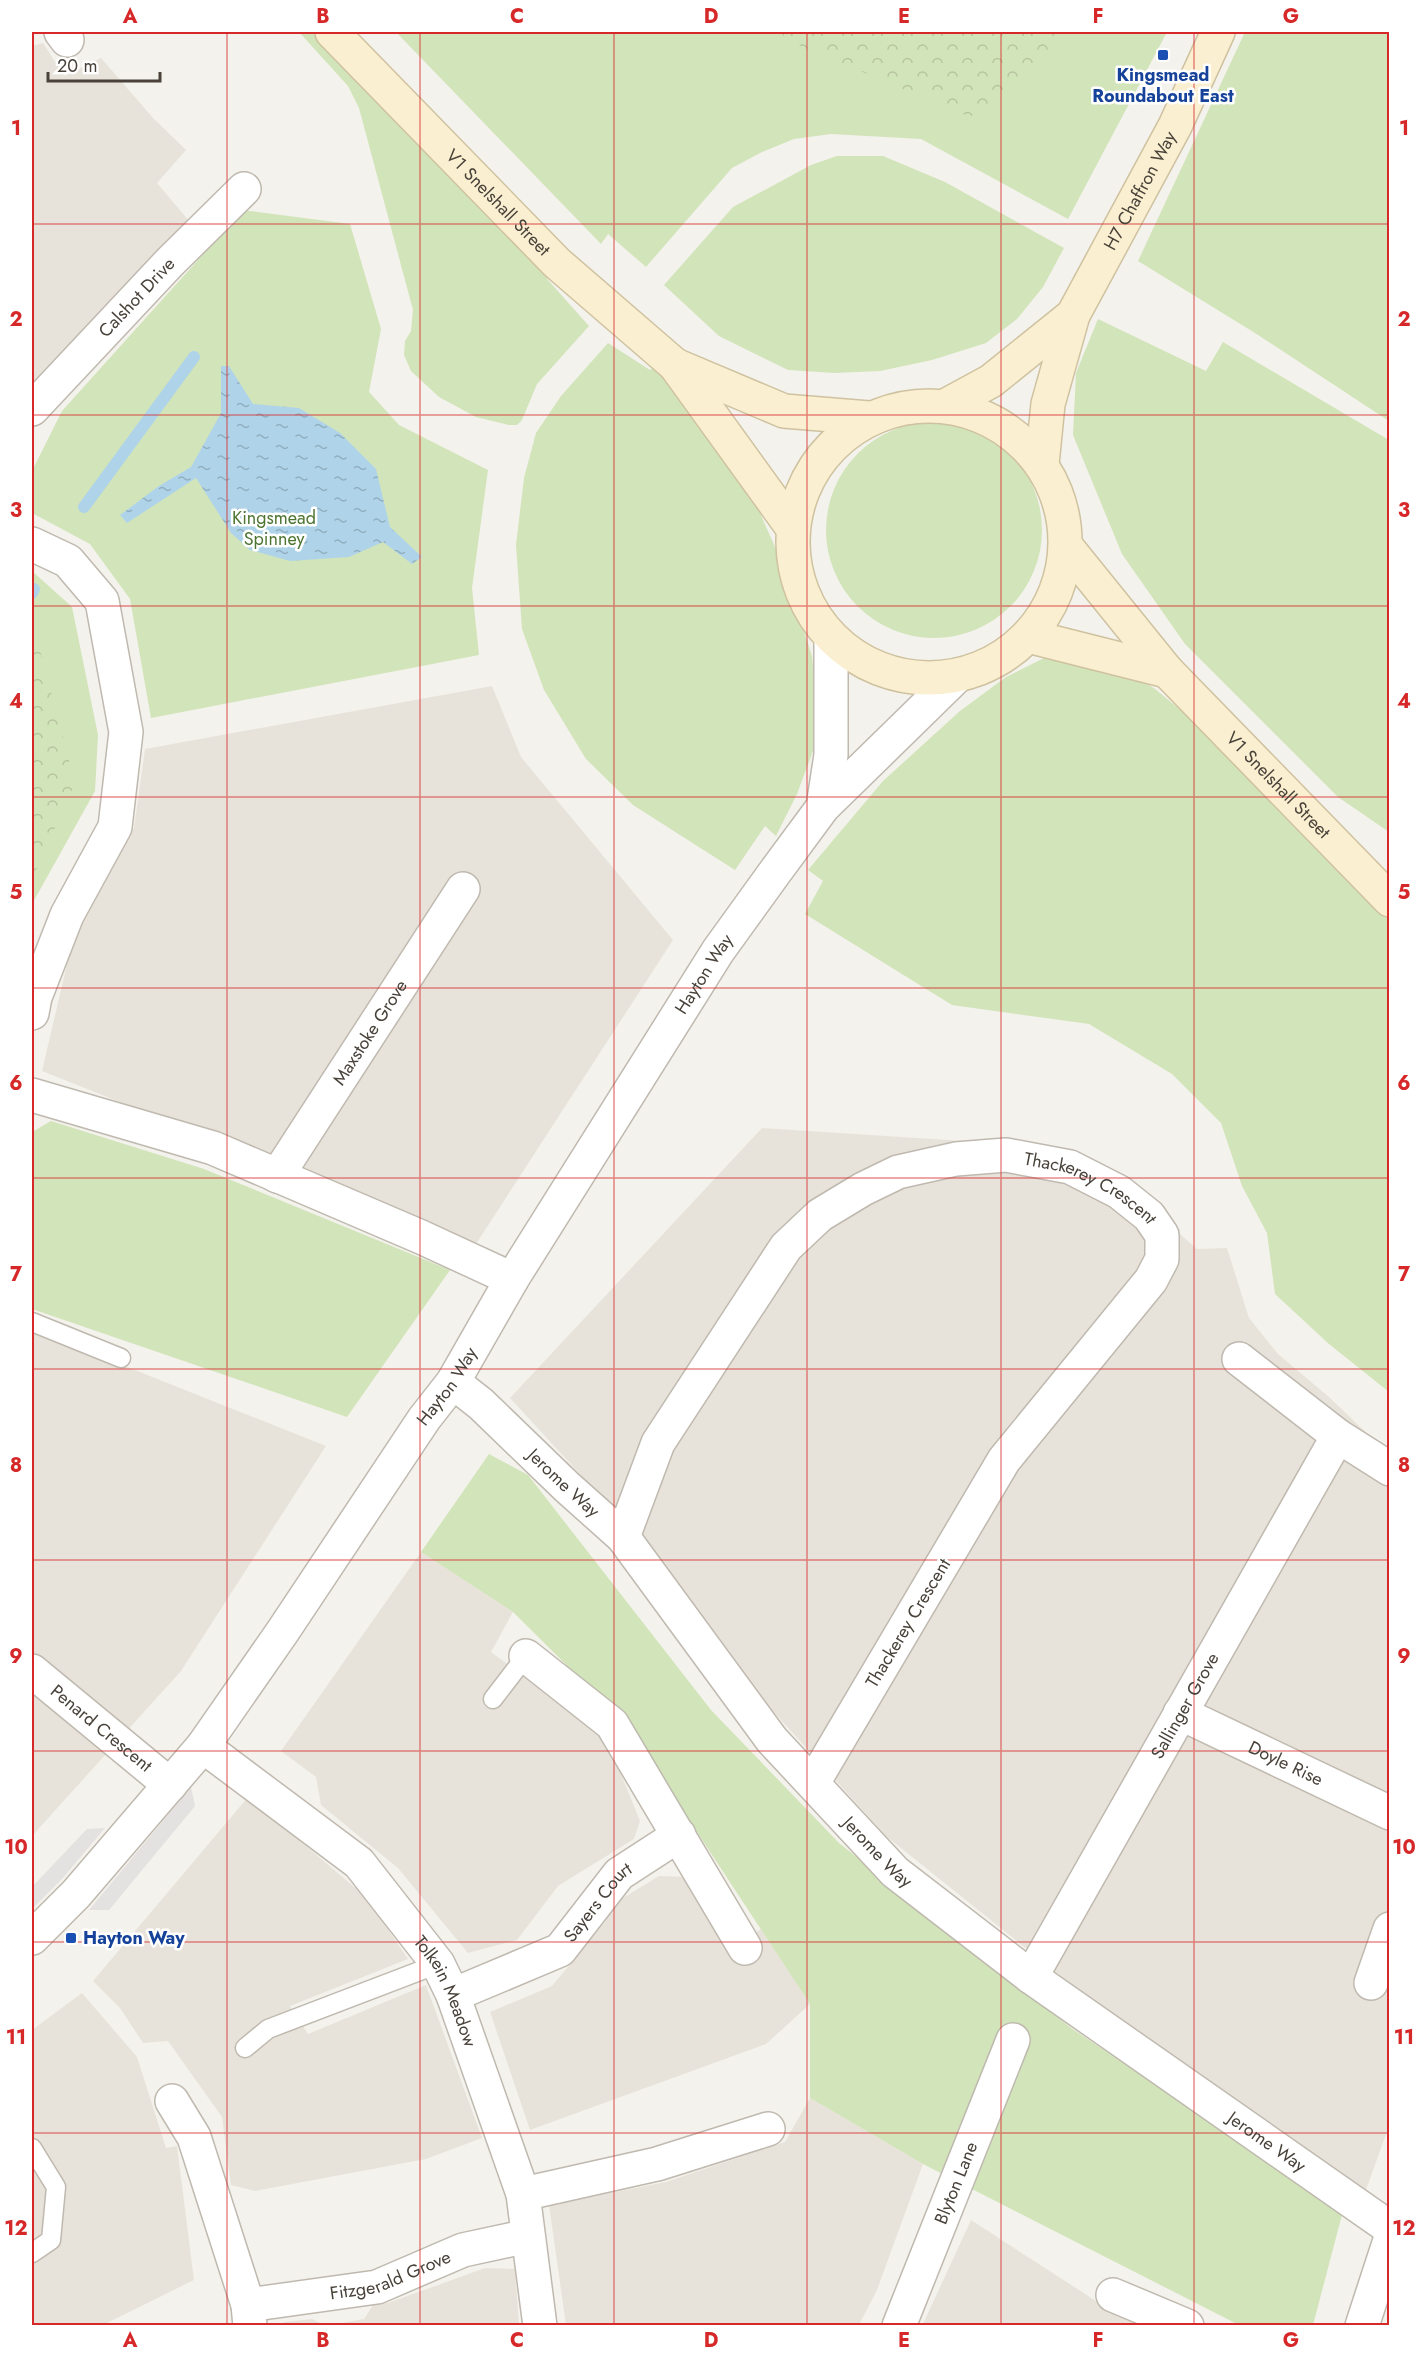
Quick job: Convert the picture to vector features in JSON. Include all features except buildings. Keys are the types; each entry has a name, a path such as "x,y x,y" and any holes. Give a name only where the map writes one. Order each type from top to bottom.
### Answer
{"street":[{"name":"V1 Snelshall Street","path":"332,32 568,272 675,365 792,527"},
{"name":"H7 Chaffron Way","path":"1042,464 1048,404 1073,315 1175,126 1218,32"},
{"name":"Calshot Drive","path":"32,409 170,262 244,189"},
{"name":"H7 Chaffron Way","path":"945,406 991,381 1073,315"},
{"name":"V1 Snelshall Street","path":"675,365 784,411 869,418"},
{"path":"945,406 983,416 1016,436 1042,464 1056,490 1064,517 1066,546 1061,579 1048,610 1028,636 984,667 958,675 912,677 868,664 831,638 807,605 794,567 792,527 805,483 832,445 869,418 906,407 945,406"},
{"path":"32,544 68,561 102,601 126,732 115,827 66,915 34,997 32,1013"},
{"name":"V1 Snelshall Street","path":"1066,546 1167,671 1389,900"},
{"path":"1028,636 1167,671"},
{"name":"Hayton Way","path":"822,807 831,754 831,638"},
{"name":"Hayton Way","path":"32,1938 76,1894 203,1746 424,1419 453,1382 513,1279 718,951 822,807 958,675"},
{"name":"Maxstoke Grove","path":"277,1176 463,890"},
{"path":"32,1095 213,1148 421,1236 513,1279"},
{"name":"Thackerey Crescent","path":"623,1537 658,1443 786,1247 820,1215 863,1189 898,1172 956,1159 1006,1155 1070,1167 1119,1192 1149,1216 1162,1235 1162,1259 1151,1280 1005,1460 813,1783"},
{"path":"1239,1359 1338,1436 1389,1470"},
{"name":"Jerome Way","path":"453,1382 482,1404 623,1537 772,1740 895,1872 1031,1977 1389,2228"},
{"name":"Sallinger Grove","path":"1031,1977 1338,1436"},
{"path":"526,1656 612,1724 745,1948"},
{"name":"Penard Crescent","path":"32,1671 170,1785"},
{"name":"Doyle Rise","path":"1180,1713 1389,1813"},
{"name":"Tolkein Meadow","path":"203,1746 358,1863 438,1964 453,1995 523,2194 540,2325"},
{"name":"Sayers Court","path":"453,1995 560,1950 619,1874 679,1835"},
{"path":"1371,1983 1389,1929"},
{"name":"Blyton Lane","path":"899,2325 1014,2040"},
{"name":"Fitzgerald Grove","path":"172,2101 194,2137 249,2315 377,2287 463,2250 528,2236"},
{"path":"523,2194 657,2164 768,2129"},
{"path":"1362,2325 1389,2241"},
{"path":"1113,2295 1187,2325"}],"lane":[{"path":"32,1322 121,1358"},
{"path":"493,1699 526,1656"},
{"path":"245,2048 268,2029 438,1964"},
{"path":"32,2148 56,2187 51,2240 32,2253"}],"shaded area":[{"path":"43,43 64,76 101,58 153,118 186,150 157,183 190,222 32,392 32,46"},
{"path":"492,686 521,757 673,940 476,1244 42,1071 75,930 134,828 145,749"},
{"path":"762,1128 1026,1145 1164,1220 1197,1249 1227,1248 1249,1318 1278,1354 1329,1397 1375,1441 1389,1448 1390,2123 1366,2190 1054,1971 886,1836 771,1709 647,1547 510,1398"},
{"path":"32,1329 326,1446 181,1671 32,1836"},
{"path":"421,1552 513,1612 491,1652 606,1737 640,1821 634,1839 558,1886 517,1940 468,1953 398,1868 321,1805 316,1777 281,1751"},
{"path":"191,1787 195,1806 109,1910 89,1910"},
{"path":"248,1797 366,1897 408,1959 290,2006 308,2034 426,1985 482,2138 426,2159 255,2191 231,2185 222,2117 168,2041 143,2043 120,2008 93,1981"},
{"path":"105,1828 62,1879 32,1909 32,1887 87,1829"},
{"path":"659,1876 691,1877 734,1947 761,1929 810,2004 766,2044 530,2130 490,2012 552,1986 606,1921 605,1909"},
{"path":"82,1993 137,2057 166,2148 177,2146 194,2280 103,2325 32,2325 32,2030"},
{"path":"810,2098 923,2164 877,2290 859,2325 566,2325 549,2205 666,2182 785,2142"},
{"path":"971,2220 1099,2303 1149,2326 922,2326"},
{"path":"485,2268 515,2269 519,2325 330,2325 364,2319 373,2305 388,2303"},
{"path":"312,2319 324,2325 283,2325 284,2322"}],"green space":[{"path":"299,32 325,32 558,268 547,279 589,326 537,384 522,420 517,425 476,417 439,397 411,371 404,355 405,341 411,331 413,310 359,108 348,86"},
{"path":"396,32 1167,32 1068,219 921,139 831,134 794,139 732,168 646,267 608,234 601,244"},
{"path":"779,32 1060,32 1033,75 970,117 791,42"},
{"path":"1245,32 1389,32 1389,421 1255,333 1138,261"},
{"path":"837,156 883,156 945,182 1064,248 1043,287 1017,319 986,343 932,360 880,371 834,373 788,370 719,336 664,285 733,207 811,165"},
{"name":"Kingsmead Spinney","path":"243,210 350,224 381,329 369,392 399,425 488,470 472,588 479,655 151,718 130,599 90,544 32,513 33,469 62,411"},
{"path":"1098,319 1206,371 1223,342 1389,440 1389,832 1338,797 1185,644 1122,554 1073,435 1076,373"},
{"path":"608,343 650,370 661,360 745,479 783,565 812,656 819,735 797,794 776,836 765,826 735,870 633,805 586,759 544,690 522,629 516,545 524,478 536,433 561,396"},
{"path":"934,422 955,424 975,430 994,440 1010,454 1024,470 1034,489 1040,509 1042,530 1040,551 1034,571 1024,590 1010,606 994,620 975,630 955,636 934,638 913,636 893,630 874,620 858,606 844,590 834,571 828,551 826,530 828,509 834,489 844,470 858,454 874,440 893,430 913,424"},
{"path":"32,571 72,607 98,735 95,791 32,904"},
{"path":"32,620 75,783 32,879"},
{"path":"1088,657 1131,673 1155,689 1205,730 1389,915 1389,1392 1329,1344 1275,1294 1267,1233 1242,1186 1221,1123 1172,1074 1089,1024 952,1005 805,914 823,881 808,870 883,781 960,711 1006,677 1044,658"},
{"path":"51,1121 204,1169 450,1270 347,1417 32,1309 32,1132"},
{"path":"489,1454 528,1475 711,1710 839,1843 1071,2028 1343,2211 1313,2325 1239,2325 923,2164 810,2098 810,2004 626,1724 513,1612 421,1552"}],"water":[{"path":"221,366 229,366 253,404 299,408 340,433 376,469 390,527 422,557 412,564 383,542 349,557 290,561 250,550 231,533 196,478 127,523 120,515 159,486 191,467 221,413"}],"waterway":[{"path":"84,507 194,357"},
{"path":"32,593 34,589"}],"place":[{"name":"Kingsmead Roundabout East","path":"1163,55"},
{"name":"Hayton Way","path":"71,1938"}]}
